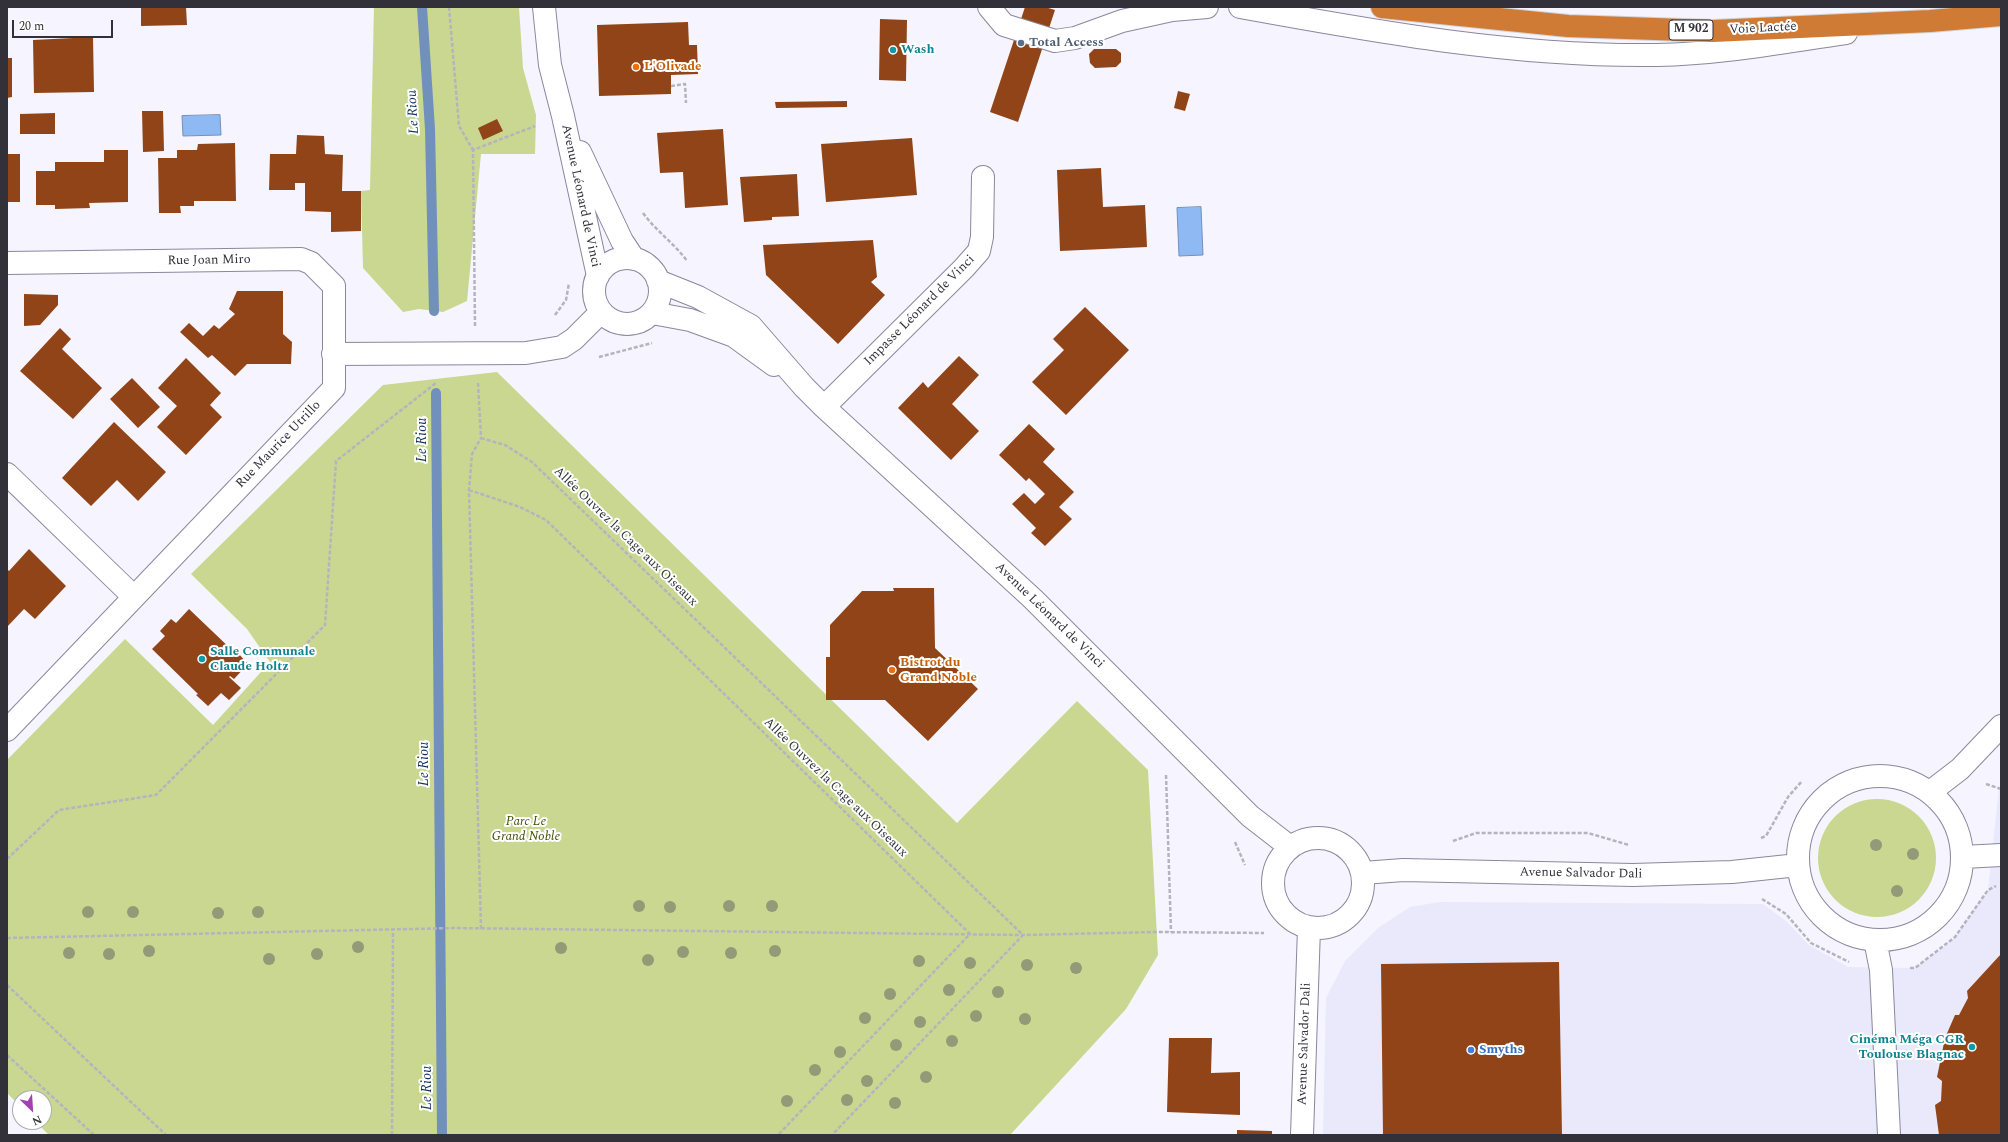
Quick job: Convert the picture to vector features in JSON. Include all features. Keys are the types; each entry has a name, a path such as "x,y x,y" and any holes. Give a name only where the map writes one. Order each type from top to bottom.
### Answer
{"highway":[{"name":"Voie Lactée","path":"1382,7 1568,26 1713,31 1930,21 2001,15"}],"street":[{"name":"Avenue Léonard de Vinci","path":"544,7 550,65 563,116 598,276"},
{"path":"989,7 1004,25 1055,41 1075,38 1122,21 1172,10 1207,7"},
{"path":"1240,7 1428,39 1577,54 1658,55 1725,50 1930,21"},
{"name":"Avenue Léonard de Vinci","path":"563,116 622,242 634,259"},
{"name":"Impasse Léonard de Vinci","path":"824,407 964,268 979,251 982,238 983,176"},
{"path":"623,259 634,259 644,264 652,271 658,281 659,292 657,303 652,312 643,320 632,324 620,324 601,312 595,300 594,288 598,276 604,268 613,262 623,259"},
{"name":"Rue Joan Miro","path":"7,263 301,260 311,263 334,286 333,354"},
{"name":"Avenue Léonard de Vinci","path":"658,281 698,297 751,326 804,387 824,407 1033,599 1250,816 1290,848"},
{"path":"333,354 526,353 562,347 574,339 601,312"},
{"name":"Avenue Léonard de Vinci","path":"652,312 690,320 734,336 804,387"},
{"name":"Rue Maurice Utrillo","path":"7,730 334,388 333,354"},
{"path":"7,474 134,597"},
{"path":"1930,792 1960,769 2001,726"},
{"path":"1886,776 1909,781 1930,792 1947,810 1959,832 1963,858 1960,880 1951,900 1937,918 1919,931 1897,939 1875,940 1846,933 1822,917 1806,893 1798,865 1800,841 1808,819 1822,800 1841,786 1863,778 1886,776"},
{"path":"1313,838 1325,838 1336,841 1349,849 1360,864 1363,873 1364,888 1361,900 1350,917 1333,927 1321,929 1302,926 1288,917 1279,907 1274,896 1273,878 1276,866 1280,859 1290,848 1299,842 1313,838"},
{"path":"1963,858 2001,855"},
{"name":"Avenue Salvador Dali","path":"1363,873 1403,870 1437,872 1648,874 1732,872 1798,865"},
{"name":"Avenue Salvador Dali","path":"1302,1135 1309,928"},
{"path":"1875,940 1881,970 1889,1135"}],"path":[{"path":"449,7 459,126 473,150 476,353"},
{"path":"671,86 685,84 686,102"},
{"path":"473,150 541,123"},
{"path":"570,276 566,300 551,319 597,357 657,342"},
{"path":"7,859 59,810 156,795 325,625 336,461 439,381"},
{"path":"478,388 481,438 472,454 469,490 481,929"},
{"name":"Allée Ouvrez la Cage aux Oiseaux","path":"481,438 505,445 532,462 1023,935"},
{"name":"Allée Ouvrez la Cage aux Oiseaux","path":"469,490 520,507 546,520 970,934"},
{"path":"1171,776 1166,771 1171,932"},
{"path":"1759,839 1766,836 1788,797 1802,781"},
{"path":"1450,842 1476,834 1588,833 1633,845"},
{"path":"1234,840 1246,865"},
{"path":"1760,898 1786,914 1811,943 1848,961 1858,972 1915,968 1955,937 1988,890 2001,884"},
{"path":"7,938 454,928 1023,935 1171,932 1264,933"},
{"path":"392,1135 393,930"},
{"path":"778,1135 970,934"},
{"path":"832,1135 1023,935"},
{"path":"7,985 166,1135"},
{"path":"7,1055 94,1135"}],"shaded area":[{"path":"2001,785 2001,1135 1323,1135 1326,998 1345,961 1378,928 1410,907 1440,902 1763,904 1786,921 1809,945 1848,967 1915,968 1953,940 1988,890 1999,788"}],"green space":[{"path":"374,7 519,7 523,68 536,115 535,154 481,154 467,301 443,312 419,309 403,312 363,268 361,191 370,190"},
{"name":"Parc Le Grand Noble","path":"497,372 957,823 1077,701 1148,770 1158,955 1126,1009 1010,1135 49,1135 44,1130 52,1130 52,1090 12,1090 12,1098 7,1093 7,760 125,639 213,725 270,662 247,629 191,574 383,385"},
{"path":"1877,799 1900,803 1919,816 1932,835 1936,858 1932,881 1919,900 1900,913 1877,917 1854,913 1835,900 1822,881 1818,858 1822,835 1835,816 1854,803"}],"water":[{"path":"220,115 221,135 183,136 182,116"},
{"path":"1201,207 1203,255 1179,256 1177,208"}],"building":[{"path":"141,7 186,7 187,25 141,26"},
{"path":"1025,7 1045,7 1055,10 1018,122 990,112"},
{"name":"Wash","path":"880,19 907,20 906,81 879,80"},
{"path":"688,22 689,45 697,45 698,74 671,75 671,94 599,96 597,25"},
{"path":"93,37 94,92 34,93 33,40"},
{"path":"1094,49 1116,49 1121,53 1121,62 1116,67 1095,68 1090,63 1089,54"},
{"path":"7,58 12,58 12,97 7,98"},
{"path":"1178,91 1190,94 1185,111 1174,108"},
{"path":"847,101 847,107 776,108 775,102"},
{"path":"142,111 163,111 164,151 143,152"},
{"path":"55,113 55,134 20,134 20,114"},
{"path":"497,119 503,131 483,140 478,128"},
{"path":"723,129 728,205 685,208 683,172 660,173 657,133"},
{"path":"297,135 324,136 325,154 343,155 342,191 361,191 361,231 331,232 331,212 305,211 305,183 295,183 295,190 269,190 270,154 296,154"},
{"path":"912,138 917,195 826,202 821,144"},
{"path":"235,143 236,201 194,201 194,206 180,206 181,213 159,213 158,158 177,158 177,150 197,150 198,144"},
{"path":"104,150 128,150 128,202 89,203 90,208 55,209 55,205 36,205 36,171 55,171 55,162 104,162"},
{"path":"7,154 20,154 20,202 7,202"},
{"path":"1101,168 1103,207 1145,205 1147,247 1060,251 1057,170"},
{"path":"797,174 799,216 772,217 772,220 744,222 740,177"},
{"path":"873,240 877,277 871,282 885,295 838,344 766,275 763,245"},
{"path":"237,291 283,291 283,334 292,342 291,364 247,364 235,376 212,355 208,358 180,332 189,323 203,336 214,325 219,329 235,314 229,309"},
{"path":"24,294 58,295 58,305 40,325 24,326"},
{"path":"1085,307 1129,350 1066,415 1032,382 1064,350 1053,339"},
{"path":"60,328 71,339 62,349 102,388 73,419 20,371"},
{"path":"959,356 979,375 952,404 979,431 951,460 898,408 923,382 928,388"},
{"path":"186,358 221,393 210,405 222,417 186,455 157,427 177,406 158,388"},
{"path":"132,378 160,407 138,428 110,399"},
{"path":"114,422 166,472 138,501 117,480 91,506 62,478"},
{"path":"1029,424 1055,449 1043,462 1074,492 1059,507 1072,519 1045,546 1031,533 1036,528 1012,504 1024,493 1035,504 1045,494 1029,478 1026,481 999,455"},
{"path":"29,549 66,586 35,619 24,609 7,627 7,569 9,571"},
{"name":"Bistrot du Grand Noble","path":"893,588 934,588 935,648 978,689 928,741 885,700 826,700 826,657 830,657 830,625 862,591 894,591"},
{"name":"Salle Communale Claude Holtz","path":"189,609 234,652 237,652 248,664 234,679 230,676 229,677 241,688 229,700 221,693 208,706 196,695 198,694 152,649 165,636 160,631 171,619 176,623"},
{"name":"Cinéma Méga CGR Toulouse Blagnac","path":"2001,954 2001,1135 1939,1135 1935,1105 1941,1101 1942,1081 1937,1077 1945,1038 1955,1015 1959,1015 1968,998 1967,991"},
{"name":"Smyths","path":"1559,962 1562,1135 1383,1135 1381,964"},
{"path":"1169,1038 1212,1038 1211,1073 1240,1072 1240,1115 1167,1112"},
{"path":"1237,1130 1272,1131 1272,1135 1237,1135"}],"waterway":[{"name":"Le Riou","path":"422,7 430,129 434,311"},
{"name":"Le Riou","path":"436,393 442,1135"}],"place":[{"name":"Total Access","path":"1021,43"},
{"name":"Wash","path":"893,50"},
{"name":"L'Olivade","path":"636,67"},
{"name":"Salle Communale Claude Holtz","path":"202,659"},
{"name":"Bistrot du Grand Noble","path":"892,670"},
{"name":"Cinéma Méga CGR Toulouse Blagnac","path":"1972,1047"},
{"name":"Smyths","path":"1471,1050"}]}
